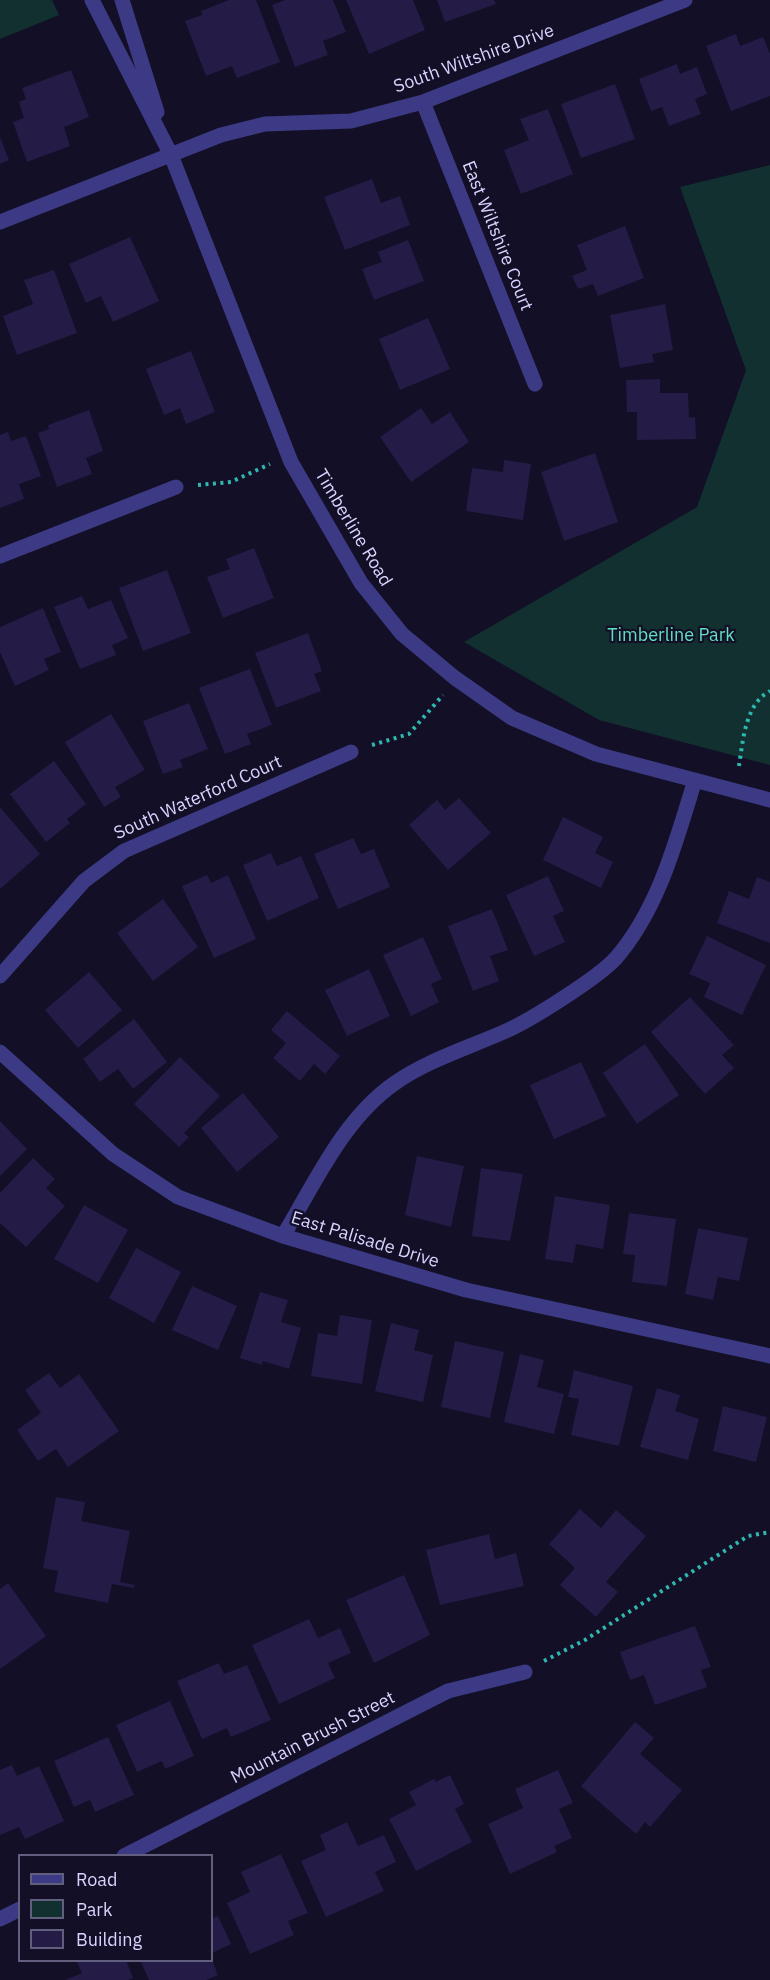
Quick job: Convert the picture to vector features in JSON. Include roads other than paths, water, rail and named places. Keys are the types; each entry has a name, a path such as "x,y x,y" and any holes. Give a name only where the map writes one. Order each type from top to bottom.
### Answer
{"street":[{"name":"Timberline Road","path":"92,0 171,155"},
{"name":"Timberline Road","path":"122,0 171,155 288,455 361,583 402,634 455,678 512,718 596,754 770,800"},
{"name":"South Wiltshire Drive","path":"0,222 221,135 265,124 351,121 423,102 685,0"},
{"name":"East Wiltshire Court","path":"423,102 536,384"},
{"path":"0,556 176,487"},
{"name":"South Waterford Court","path":"0,976 84,881 124,851 351,752"},
{"path":"283,1236 350,1124 395,1083 455,1052 509,1030 562,998 615,959 648,911 671,856 695,780"},
{"name":"East Palisade Drive","path":"0,1052 113,1154 178,1197 283,1236 466,1290 770,1356"},
{"name":"Mountain Brush Street","path":"128,1854 448,1691 525,1672"},
{"path":"0,1918 18,1910"}],"park label":[{"name":"Timberline Park","path":"671,636"}]}
